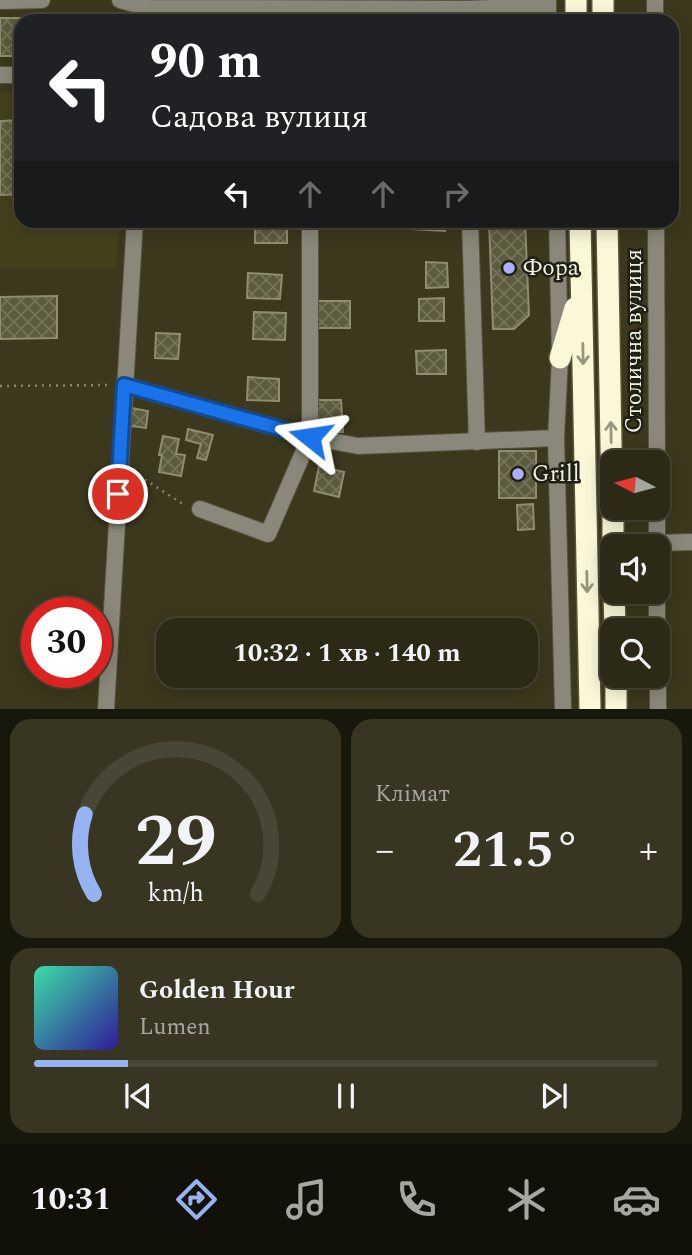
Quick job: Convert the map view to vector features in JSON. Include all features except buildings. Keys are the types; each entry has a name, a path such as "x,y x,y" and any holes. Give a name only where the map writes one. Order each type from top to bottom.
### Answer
{"highway":[{"path":"580,228 590,709"},
{"path":"607,228 611,450"},
{"path":"560,358 581,286"},
{"path":"616,688 617,709"}],"street":[{"path":"0,1 42,0"},
{"path":"120,0 149,10 277,14"},
{"path":"480,14 548,9"},
{"path":"106,709 134,228"},
{"path":"200,509 268,534 310,437 310,228"},
{"path":"470,228 477,442"},
{"path":"557,228 560,358 556,438 562,709"},
{"name":"Столична вулиця","path":"656,228 657,450"},
{"path":"124,385 310,437 358,446 556,438"},
{"path":"670,544 692,542"},
{"path":"657,688 658,709"}],"path":[{"path":"0,386 124,385"},
{"path":"119,467 137,472 186,505 200,509"}],"shaded area":[{"path":"14,91 14,228 119,228 116,269 0,268 0,92"}],"place":[{"name":"Фора","path":"509,268"},
{"name":"Grill","path":"518,474"}],"route":[{"path":"118,494 124,385 310,437"}]}
